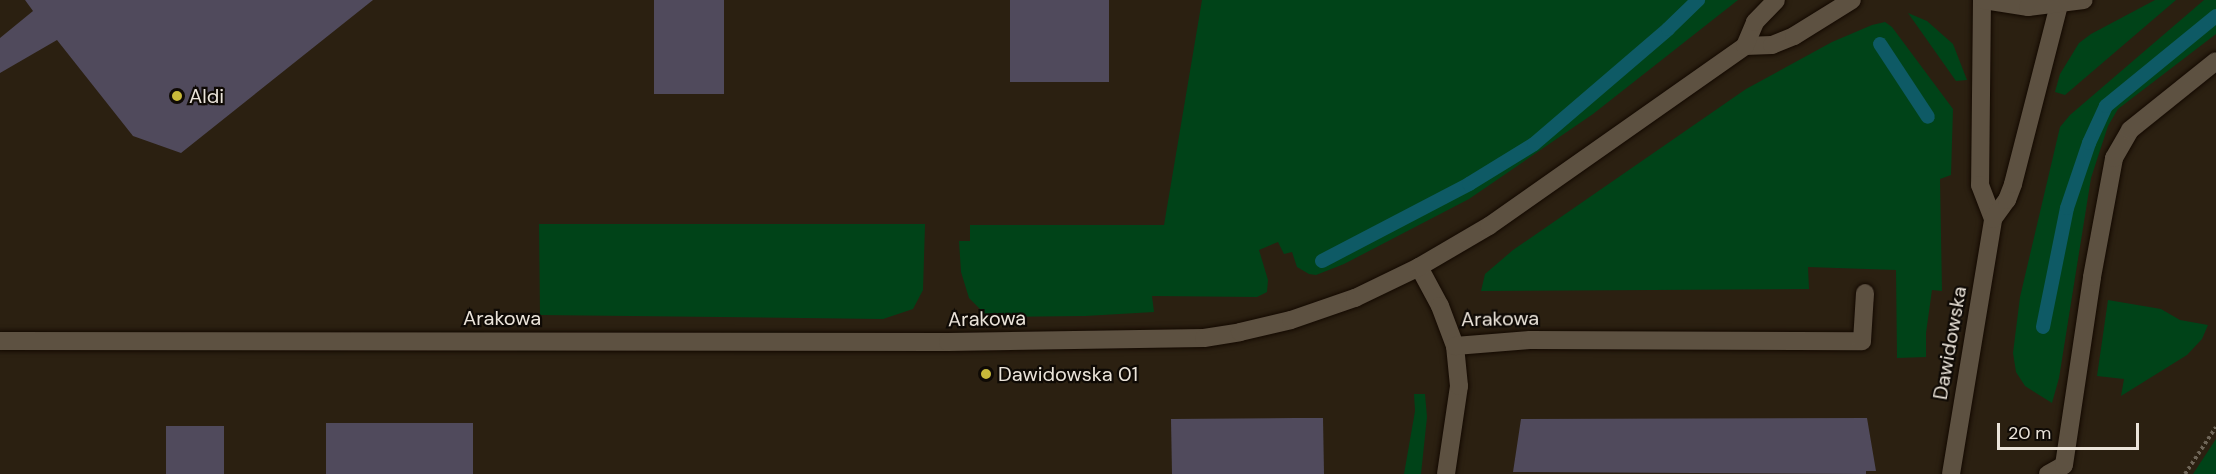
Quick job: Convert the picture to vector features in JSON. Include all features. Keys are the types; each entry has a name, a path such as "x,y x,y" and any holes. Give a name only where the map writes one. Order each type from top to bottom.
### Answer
{"street":[{"path":"1419,267 1489,226 1744,46 1755,22 1776,0"},
{"path":"1744,46 1772,45 1794,36 1852,0"},
{"path":"1993,219 1980,185 1983,0 2028,7 2059,5 2084,0"},
{"name":"Dawidowska","path":"1951,474 1993,219 2007,200 2013,184 2059,5"},
{"path":"2048,474 2064,465 2092,277 2114,158 2130,130 2216,61"},
{"name":"Arakowa","path":"0,341 948,342 1204,338 1266,327 1326,309 1355,298 1419,267 1440,306 1455,346 1530,340 1862,341 1865,292"},
{"path":"1446,474 1459,386 1455,346"}],"path":[{"path":"2185,474 2216,427"}],"green space":[{"path":"1202,0 1738,0 1593,114 1469,199 1344,264 1316,275 1309,274 1297,267 1292,252 1284,254 1278,242 1259,250 1268,280 1267,292 1257,297 1152,296 1154,312 1006,317 985,314 969,298 961,272 959,241 970,241 970,225 1164,225"},
{"path":"2155,0 2176,0 2065,95 2055,92 2060,74 2079,43 2091,34"},
{"path":"2204,0 2216,0 2216,34 2118,109 2108,126 2091,178 2059,378 2052,403 2025,386 2016,372 2013,353 2020,297 2060,127 2070,115"},
{"path":"1908,13 1927,21 1953,44 1967,80 1956,81"},
{"path":"1885,22 1892,27 1953,109 1951,175 1940,179 1942,291 1932,290 1926,333 1926,357 1897,358 1896,270 1808,267 1809,289 1481,291 1485,274 1513,250 1746,89 1832,42"},
{"path":"539,224 925,224 923,290 913,309 883,319 540,315"},
{"path":"2108,300 2161,309 2180,320 2208,325 2202,339 2187,355 2121,396 2124,379 2097,376"},
{"path":"1414,394 1425,394 1427,417 1421,474 1404,474 1415,411"},
{"path":"2216,439 2216,474 2193,474"}],"building":[{"name":"Aldi","path":"25,0 373,0 181,153 133,136 57,40 0,73 0,38 33,11"},
{"path":"654,0 724,0 724,94 654,94"},
{"path":"1010,0 1109,0 1109,82 1010,82"},
{"path":"1323,418 1324,474 1172,474 1171,419"},
{"path":"1867,418 1876,471 1866,471 1866,474 1513,472 1521,419"},
{"path":"326,423 473,423 473,474 326,474"},
{"path":"166,426 224,426 224,474 166,474"}],"waterway":[{"path":"1322,261 1469,184 1534,144 1668,29 1698,0"},
{"path":"2043,327 2067,208 2089,143 2106,106 2216,16"},
{"path":"1880,44 1928,117"}],"place":[{"name":"Aldi","path":"177,96"},
{"name":"Dawidowska 01","path":"986,374"}]}
